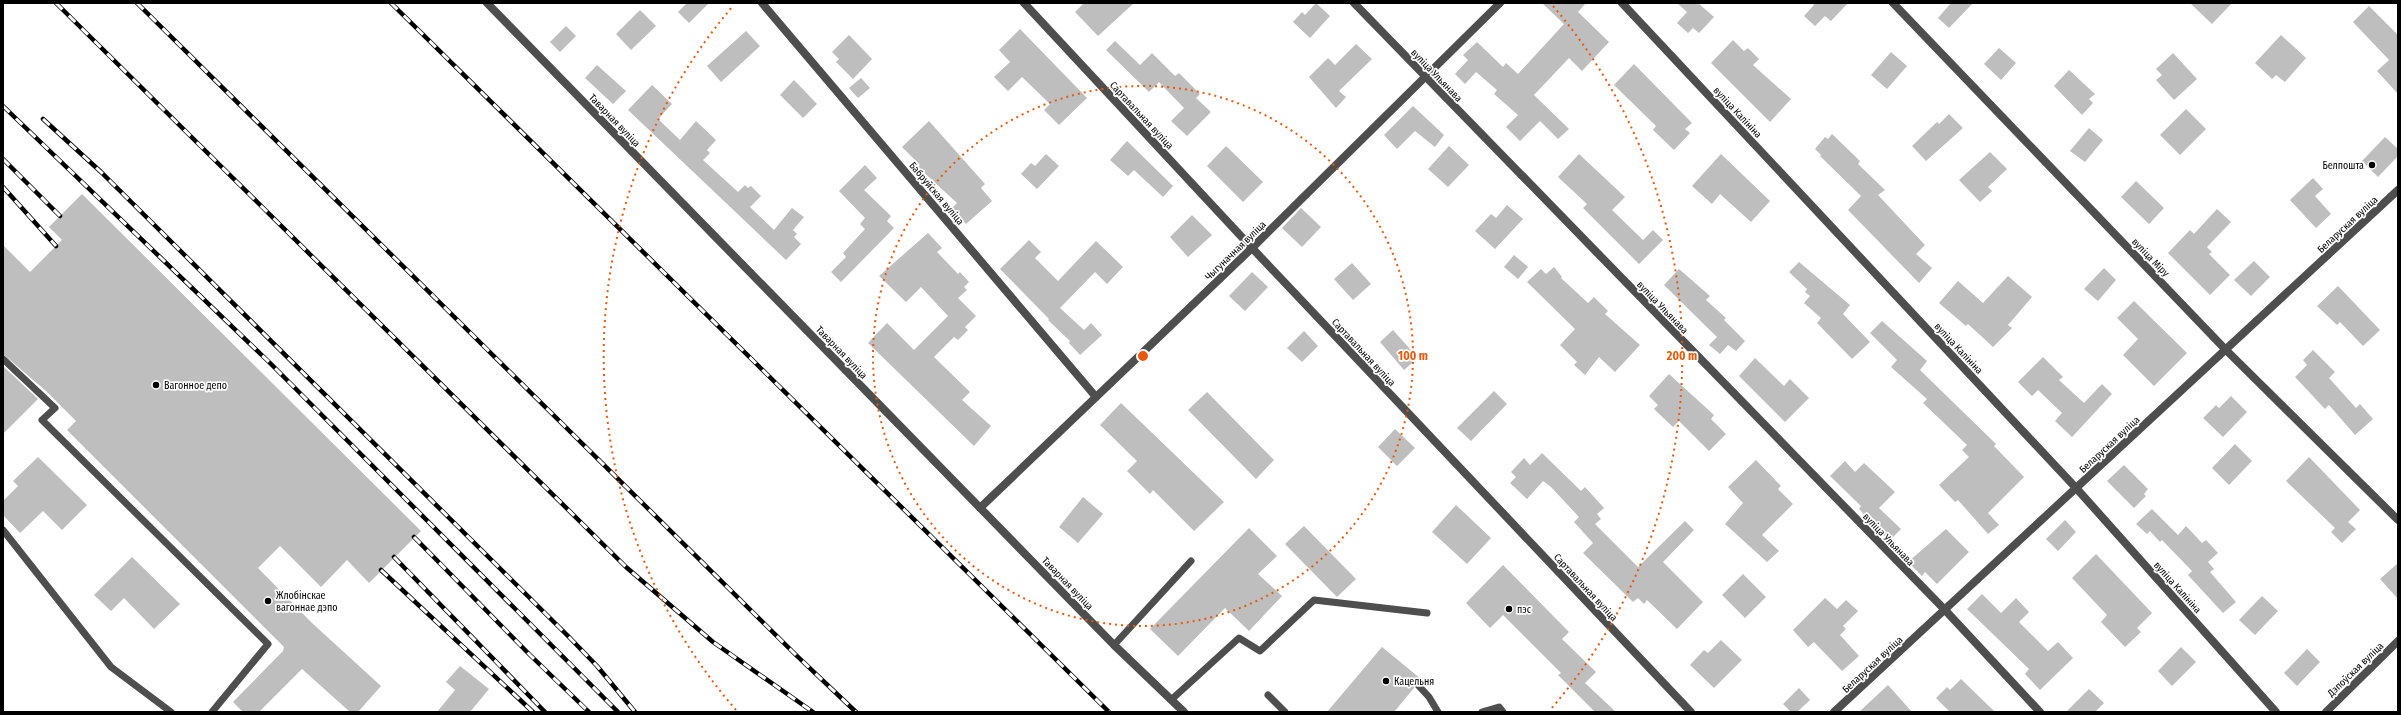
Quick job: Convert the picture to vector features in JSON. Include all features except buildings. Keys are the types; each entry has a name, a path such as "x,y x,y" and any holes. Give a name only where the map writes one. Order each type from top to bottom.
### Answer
{"street":[{"name":"Таварная вуліца","path":"487,3 1114,645 1184,712"},
{"name":"Бабруйская вуліца","path":"762,3 1096,397"},
{"name":"Сартавальная вуліца","path":"1024,3 1252,248 1691,712"},
{"name":"вуліца Ульянава","path":"1354,3 1945,610 2040,712"},
{"name":"Чыгуначная вуліца","path":"980,508 1252,248 1500,3"},
{"name":"вуліца Калініна","path":"1622,3 2077,489 2276,712"},
{"name":"вуліца Міру","path":"1893,3 2225,349 2398,520"},
{"name":"Беларуская вуліца","path":"1834,712 2077,489 2225,349 2398,190"},
{"name":"Дэпоўская вуліца","path":"2326,712 2398,641"}],"lane":[{"path":"3,359 55,408 42,420 268,644 212,712"},
{"path":"3,530 111,667 171,712"},
{"path":"1114,645 1191,561"},
{"path":"1171,700 1239,638 1260,651 1314,600 1427,613"},
{"path":"1417,684 1430,696 1438,712"},
{"path":"1268,695 1285,712"},
{"path":"1482,712 1499,707 1503,712"}],"railway":[{"path":"56,3 626,567 713,642 813,712"},
{"path":"137,3 797,656 856,712"},
{"path":"391,3 1109,712"},
{"path":"3,106 270,363 618,712"},
{"path":"43,119 101,172 569,637 597,666 635,712"},
{"path":"3,159 60,216"},
{"path":"3,187 56,246"},
{"path":"414,537 530,655 589,712"},
{"path":"394,557 545,712"},
{"path":"381,570 533,712"}],"place":[{"name":"Белпошта","path":"2372,165"},
{"name":"Вагонное депо","path":"156,385"},
{"name":"Жлобінскае вагоннае дэпо","path":"268,601"},
{"name":"пэс","path":"1509,609"},
{"name":"Кацельня","path":"1386,681"}]}
